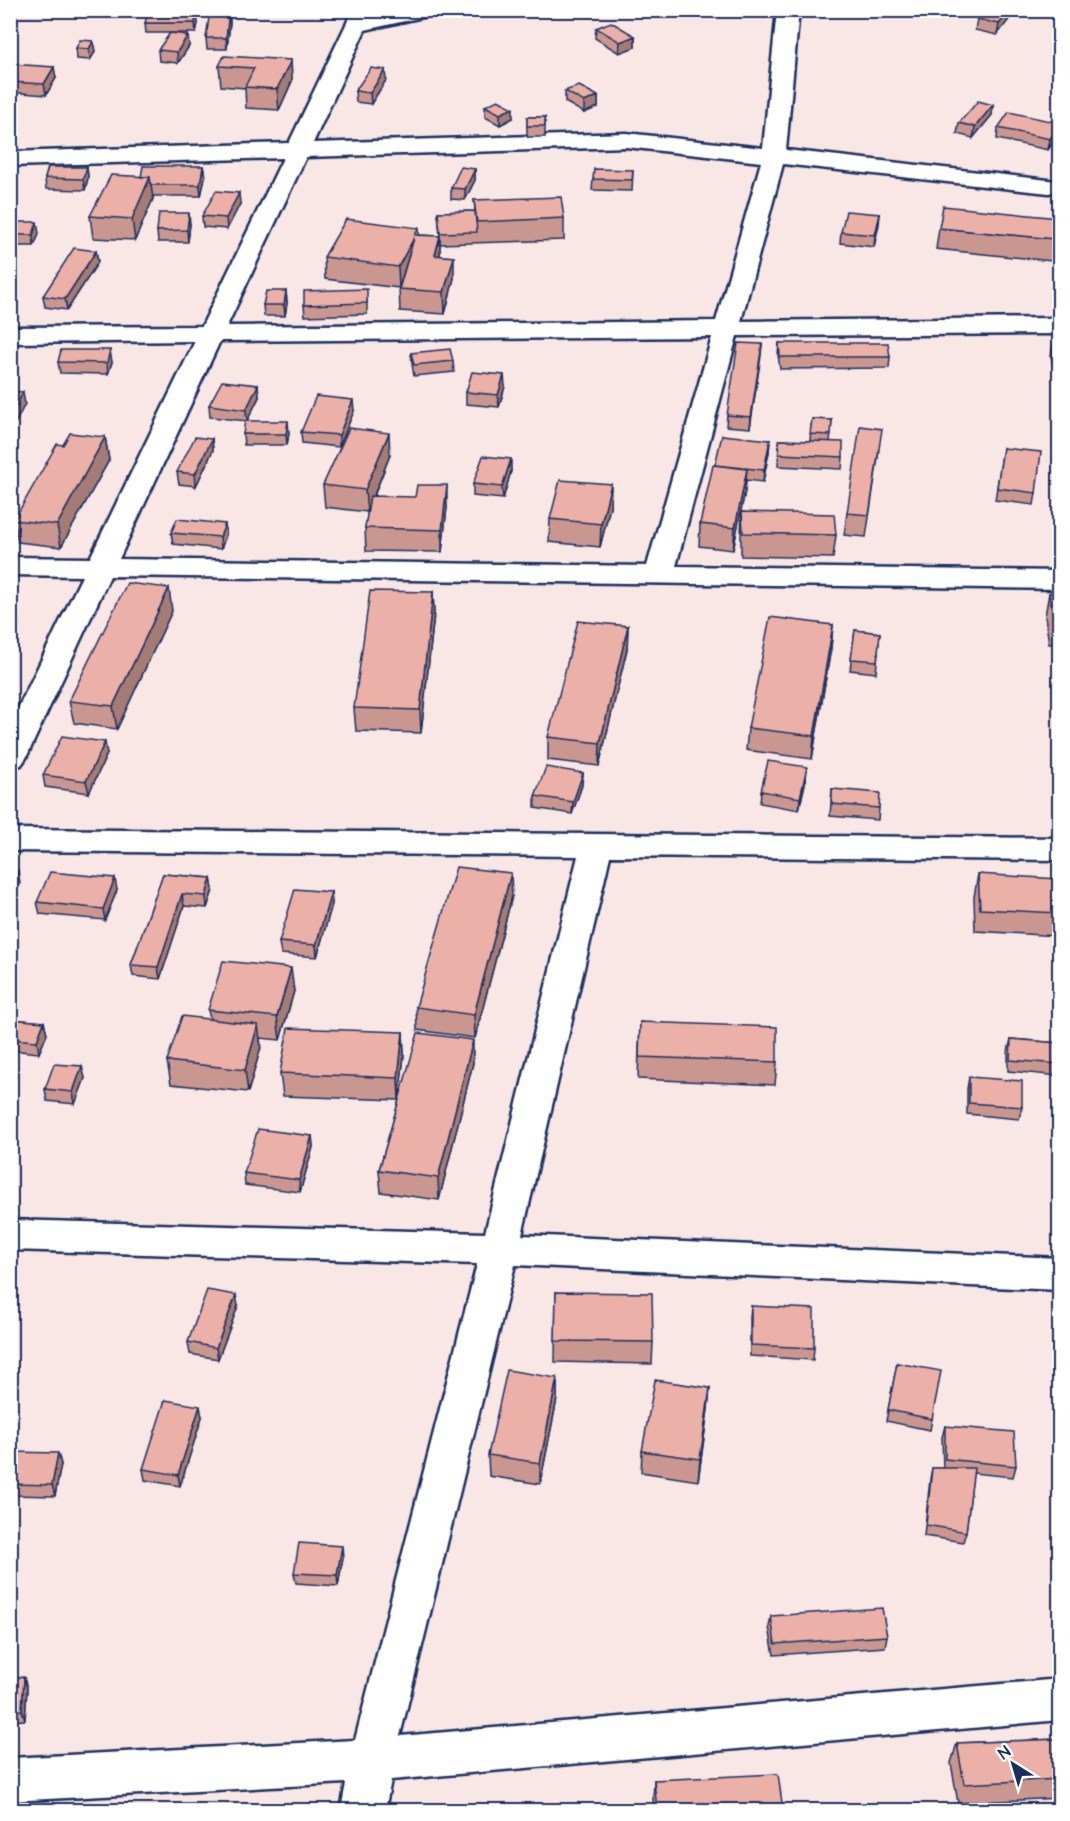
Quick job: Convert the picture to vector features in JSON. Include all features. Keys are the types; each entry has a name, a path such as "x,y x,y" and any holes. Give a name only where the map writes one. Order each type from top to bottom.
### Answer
{"street":[{"path":"10,758 360,18 429,10"},
{"path":"658,575 774,156 788,10"},
{"path":"10,159 296,152 626,140 1049,186"},
{"path":"10,335 1059,326"},
{"path":"10,566 1059,580"},
{"path":"10,840 1059,849"},
{"path":"363,1810 372,1760 597,845"},
{"path":"10,1235 498,1249 1059,1274"},
{"path":"10,1780 372,1760 1059,1699"}],"building":[{"path":"984,10 1010,10 999,24 977,19"},
{"path":"210,11 229,11 226,38 206,38"},
{"path":"148,12 197,12 195,23 145,23"},
{"path":"611,22 635,36 620,42 596,28"},
{"path":"170,33 188,35 177,52 158,50"},
{"path":"80,40 93,41 89,49 76,48"},
{"path":"224,56 291,60 277,89 245,87 254,68 219,66"},
{"path":"10,64 54,67 44,84 10,82"},
{"path":"371,68 385,70 370,93 355,91"},
{"path":"579,86 598,96 584,102 565,91"},
{"path":"498,100 513,108 500,114 485,106"},
{"path":"978,101 993,105 975,127 959,123"},
{"path":"1009,112 1059,124 1050,139 998,128"},
{"path":"527,117 545,117 545,126 527,126"},
{"path":"143,166 203,166 200,185 151,185 150,177 141,177"},
{"path":"48,167 87,167 83,179 45,178"},
{"path":"461,167 475,169 465,189 451,188"},
{"path":"594,169 633,170 632,180 593,179"},
{"path":"111,175 150,177 132,219 90,216"},
{"path":"216,191 239,193 226,218 202,216"},
{"path":"561,197 564,218 477,222 474,200"},
{"path":"943,206 1058,218 1055,239 939,228"},
{"path":"475,211 477,232 440,233 438,212"},
{"path":"846,211 880,214 875,235 841,232"},
{"path":"159,213 189,213 187,230 157,231"},
{"path":"346,219 419,228 415,235 440,236 435,255 454,257 444,292 399,289 414,238 398,267 324,257"},
{"path":"10,222 37,222 33,235 10,235"},
{"path":"74,248 96,251 65,299 43,296"},
{"path":"367,289 367,303 304,305 304,291"},
{"path":"266,291 286,291 284,305 263,305"},
{"path":"1055,334 1059,334 1059,357"},
{"path":"738,343 762,344 751,417 727,415"},
{"path":"779,343 888,343 890,357 780,357"},
{"path":"450,349 453,361 414,365 411,353"},
{"path":"61,350 110,350 107,363 58,362"},
{"path":"472,372 504,375 498,395 466,392"},
{"path":"222,381 258,385 246,410 209,405"},
{"path":"10,391 23,392 10,418"},
{"path":"316,396 353,400 339,435 301,432"},
{"path":"812,419 832,420 831,435 810,434"},
{"path":"245,421 288,421 286,434 243,434"},
{"path":"860,426 882,429 869,515 847,513"},
{"path":"349,428 389,433 365,490 323,485"},
{"path":"70,433 105,437 57,525 14,520 57,444 63,445"},
{"path":"722,435 770,440 764,470 715,465"},
{"path":"195,437 212,439 195,474 177,472"},
{"path":"779,440 843,442 843,457 779,454"},
{"path":"1003,448 1041,452 1036,493 997,488"},
{"path":"483,456 511,459 502,487 473,484"},
{"path":"713,465 747,469 735,528 700,524"},
{"path":"560,480 611,484 601,524 550,519"},
{"path":"417,485 447,485 442,530 365,528 370,496 415,497"},
{"path":"742,512 834,514 836,535 743,533"},
{"path":"177,519 225,524 220,537 171,533"},
{"path":"127,583 169,588 113,706 69,701"},
{"path":"370,591 433,592 420,710 354,708"},
{"path":"1049,593 1059,593 1059,622 1054,621"},
{"path":"10,610 17,611 10,622"},
{"path":"770,617 833,625 814,736 748,728"},
{"path":"578,621 628,626 600,743 548,737"},
{"path":"855,630 880,633 877,661 851,659"},
{"path":"62,736 105,742 86,781 43,775"},
{"path":"768,761 807,767 800,798 761,791"},
{"path":"546,767 583,773 573,802 535,796"},
{"path":"832,789 880,793 879,808 832,804"},
{"path":"456,867 511,873 474,1015 416,1007"},
{"path":"10,870 18,871 10,888"},
{"path":"50,872 115,878 103,909 37,902"},
{"path":"163,874 211,878 206,896 182,894 158,967 131,965"},
{"path":"978,874 1059,879 1059,913 980,909"},
{"path":"295,889 331,892 316,945 279,942"},
{"path":"223,961 291,968 277,1017 208,1010"},
{"path":"182,1016 258,1025 245,1070 167,1061"},
{"path":"10,1019 44,1022 37,1041 10,1039"},
{"path":"640,1022 777,1027 777,1062 639,1057"},
{"path":"288,1028 403,1032 398,1078 280,1073"},
{"path":"418,1033 473,1040 438,1178 379,1170"},
{"path":"1011,1039 1059,1043 1059,1064 1010,1060"},
{"path":"54,1064 82,1066 73,1092 45,1089"},
{"path":"969,1077 1022,1081 1022,1107 969,1103"},
{"path":"258,1129 312,1136 299,1180 244,1173"},
{"path":"207,1290 236,1295 216,1348 188,1342"},
{"path":"556,1292 652,1293 653,1342 555,1341"},
{"path":"751,1306 814,1309 814,1348 751,1345"},
{"path":"897,1363 941,1371 932,1419 888,1410"},
{"path":"507,1370 557,1378 540,1463 488,1455"},
{"path":"655,1380 710,1388 700,1459 642,1451"},
{"path":"165,1400 200,1406 178,1475 143,1469"},
{"path":"945,1426 1014,1432 1016,1466 945,1459"},
{"path":"10,1452 58,1453 52,1485 10,1484"},
{"path":"932,1468 974,1468 966,1532 926,1525"},
{"path":"299,1543 342,1546 337,1575 294,1573"},
{"path":"882,1608 887,1636 775,1644 771,1616"},
{"path":"24,1677 22,1710 10,1711 10,1678"},
{"path":"1059,1739 1059,1779 964,1784 957,1743"},
{"path":"778,1774 783,1810 657,1810 654,1780"}]}
